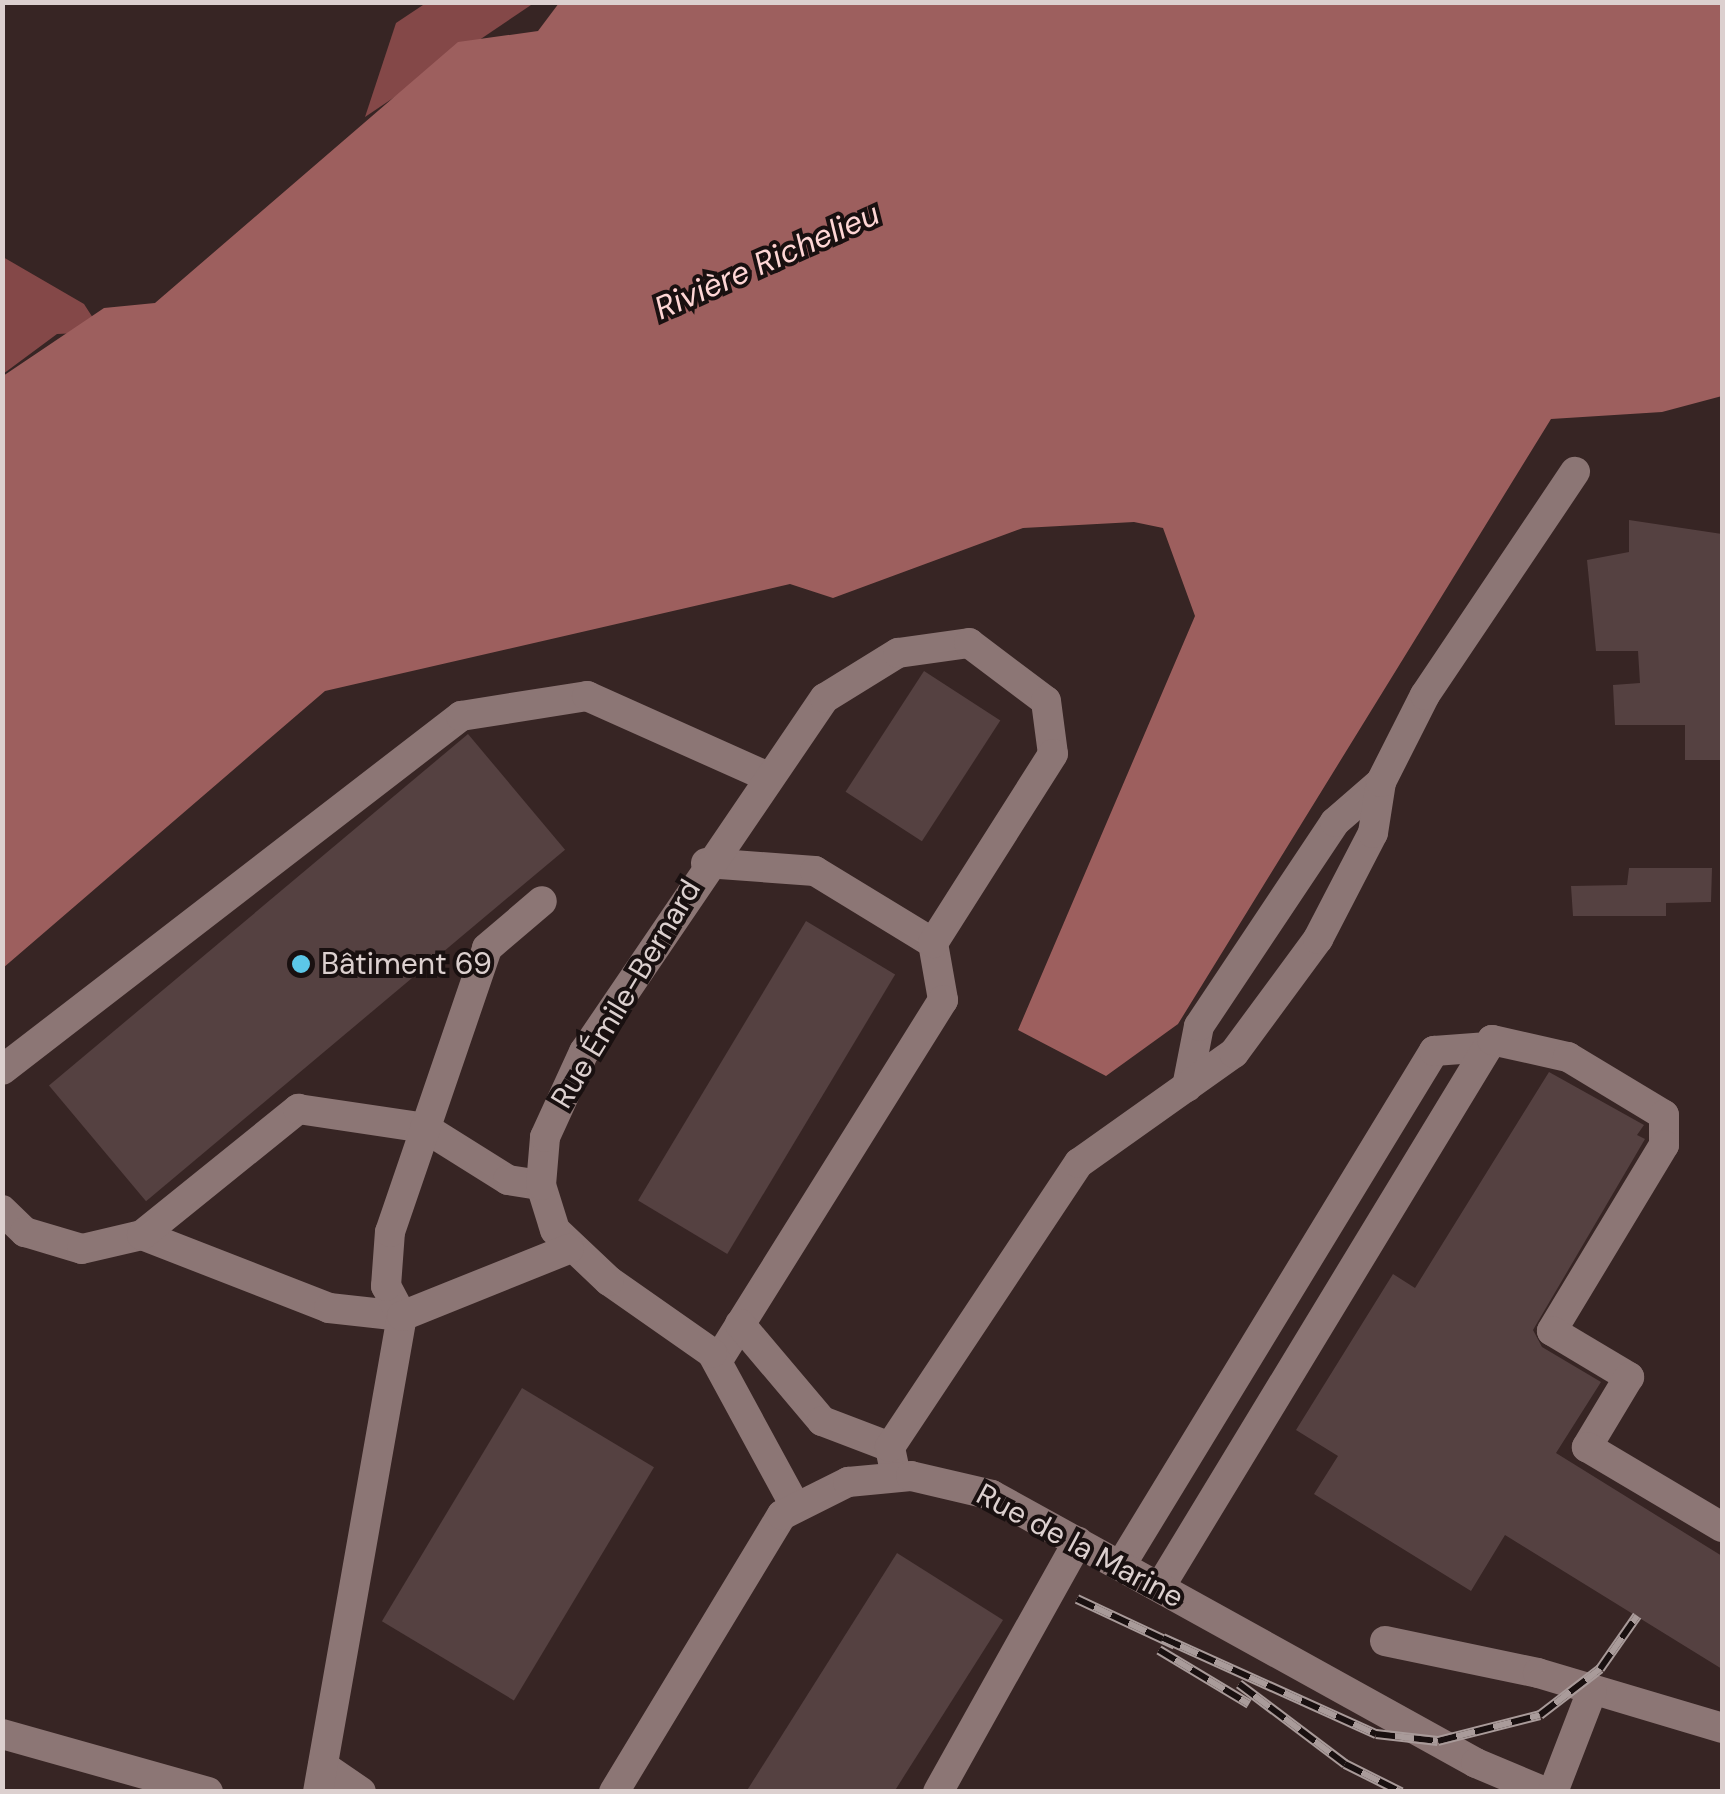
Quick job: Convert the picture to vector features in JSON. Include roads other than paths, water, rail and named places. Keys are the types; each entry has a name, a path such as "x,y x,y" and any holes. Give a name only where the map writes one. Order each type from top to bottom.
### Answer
{"street":[{"path":"740,1324 822,1422 893,1461 1079,1163 1234,1052 1318,939 1373,833 1381,782 1425,695 1574,472"},
{"name":"Rue Émile-Bernard","path":"794,1504 716,1361 569,1248 541,1185 545,1137 568,1080 706,863 826,698 898,653 969,643 1046,701 1053,754 934,943"},
{"path":"2,1070 461,716 587,696 768,777"},
{"path":"1186,1086 1200,1026 1334,822 1381,782"},
{"path":"706,863 815,872 934,943 943,1000 716,1361"},
{"path":"361,1792 320,1779 402,1316 386,1286 390,1232 487,948 542,901"},
{"path":"1160,1587 1492,1040 1568,1057 1664,1115 1664,1145 1552,1331 1629,1377 1587,1448 1722,1527"},
{"path":"1121,1565 1434,1052 1488,1047"},
{"path":"2,1210 25,1232 82,1249 142,1235 298,1109 425,1128 508,1180 541,1185"},
{"path":"142,1235 329,1308 402,1316 569,1248"},
{"name":"Rue de la Marine","path":"794,1504 893,1461 992,1495 1476,1763 1545,1792"},
{"path":"614,1792 794,1504"},
{"path":"938,1792 1078,1541"},
{"path":"1385,1641 1592,1691 1722,1728"},
{"path":"1553,1792 1592,1691"},
{"path":"2,1734 149,1782 208,1792"}],"water":[{"name":"Rivière Richelieu","path":"559,3 1722,3 1722,396 1662,412 1551,419 1178,1024 1106,1076 1018,1030 1195,616 1163,528 1134,522 1023,528 833,598 790,584 325,691 3,968 3,376 104,308 155,303 458,42 538,31"}],"railway":[{"path":"1077,1599 1175,1645"},
{"path":"1163,1638 1376,1734 1438,1741 1540,1715 1600,1669 1637,1616"},
{"path":"1159,1650 1249,1704"},
{"path":"1239,1684 1345,1764 1401,1792"}],"place":[{"name":"Bâtiment 69","path":"301,964"}]}
